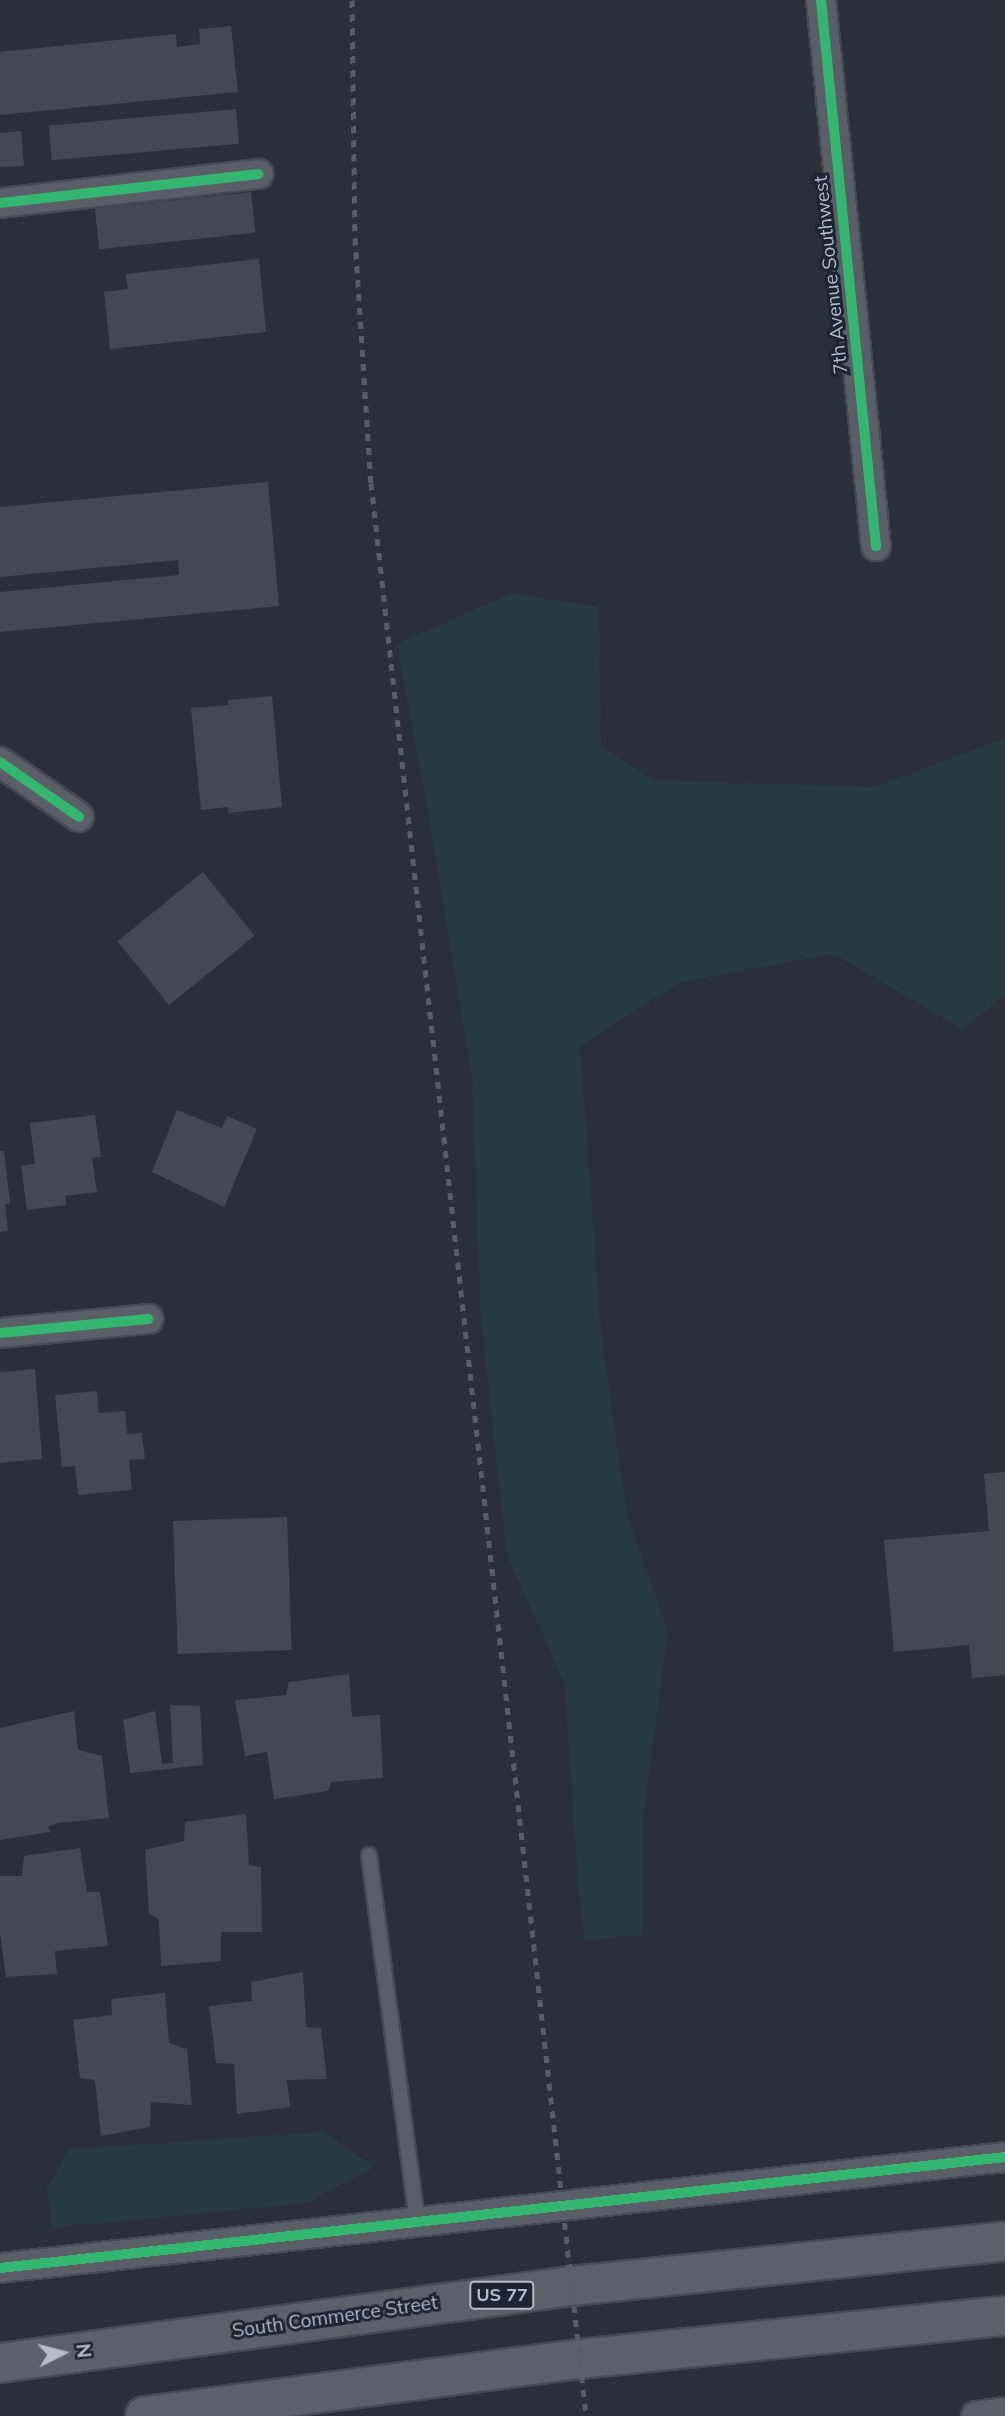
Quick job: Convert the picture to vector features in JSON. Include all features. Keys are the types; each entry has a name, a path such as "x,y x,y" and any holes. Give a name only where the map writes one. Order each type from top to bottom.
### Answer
{"main road":[{"name":"South Commerce Street","path":"0,2362 572,2286 1005,2241"},
{"path":"145,2416 579,2358 1005,2316"}],"street":[{"name":"7th Avenue Southwest","path":"821,0 876,547"},
{"path":"0,203 258,174"},
{"path":"0,762 79,817"},
{"path":"0,1333 148,1319"},
{"path":"0,2268 1005,2157"}],"lane":[{"path":"369,1855 417,2222"}],"green space":[{"path":"512,593 599,607 601,746 654,780 874,787 1005,738 1005,996 962,1029 834,954 680,982 580,1046 601,1331 626,1510 668,1632 642,1827 642,1935 585,1941 578,1888 565,1684 507,1555 481,1319 472,1079 397,644"},
{"path":"323,2132 375,2167 307,2203 52,2228 47,2188 69,2149"}],"building":[{"path":"231,26 238,92 0,115 0,52 176,34 177,47 200,44 199,29"},
{"path":"236,109 239,144 52,160 49,125"},
{"path":"21,131 24,166 0,167 0,133"},
{"path":"251,192 255,233 99,249 95,208"},
{"path":"259,259 266,332 110,349 104,292 128,289 126,274"},
{"path":"268,482 279,606 0,632 0,592 179,575 178,560 0,577 0,507"},
{"path":"272,696 282,807 229,813 228,807 201,810 191,708 228,705 228,700"},
{"path":"203,872 255,936 169,1005 118,941"},
{"path":"177,1110 222,1128 227,1116 257,1129 224,1207 152,1172"},
{"path":"95,1115 101,1157 92,1158 97,1192 65,1196 66,1205 27,1210 21,1166 35,1164 30,1123"},
{"path":"0,1151 4,1151 10,1203 5,1204 8,1231 0,1232"},
{"path":"35,1369 42,1459 0,1463 0,1372"},
{"path":"97,1391 99,1413 125,1411 127,1434 142,1433 145,1459 129,1460 132,1490 78,1495 75,1466 62,1467 55,1395"},
{"path":"1005,1472 1005,1675 972,1678 969,1645 894,1652 884,1540 989,1531 984,1474"},
{"path":"287,1517 292,1650 178,1654 173,1521"},
{"path":"349,1674 352,1717 380,1715 383,1778 331,1782 328,1791 274,1799 267,1752 245,1756 235,1700 286,1695 289,1682"},
{"path":"170,1705 200,1706 203,1765 130,1773 123,1720 155,1711 162,1764 173,1763"},
{"path":"74,1711 78,1750 102,1756 109,1818 57,1823 48,1827 51,1832 0,1840 0,1728"},
{"path":"246,1814 249,1865 261,1867 262,1932 221,1932 221,1961 161,1966 159,1920 149,1913 145,1850 184,1841 185,1822"},
{"path":"80,1848 87,1892 100,1892 108,1946 55,1951 57,1974 6,1977 0,1933 0,1876 22,1876 24,1856"},
{"path":"303,1972 306,2027 321,2028 327,2079 287,2080 290,2107 237,2114 234,2064 216,2063 209,2006 252,2001 251,1982"},
{"path":"165,1993 169,2043 187,2049 192,2105 151,2102 150,2127 101,2136 95,2080 80,2078 73,2020 112,2015 111,1999"}],"railway":[{"path":"352,0 355,238 371,483 586,2416"}],"cycle path":[{"path":"821,0 876,546"},
{"path":"0,203 258,174"},
{"path":"0,762 79,817"},
{"path":"0,1333 148,1319"},
{"path":"0,2268 1005,2157"}]}
